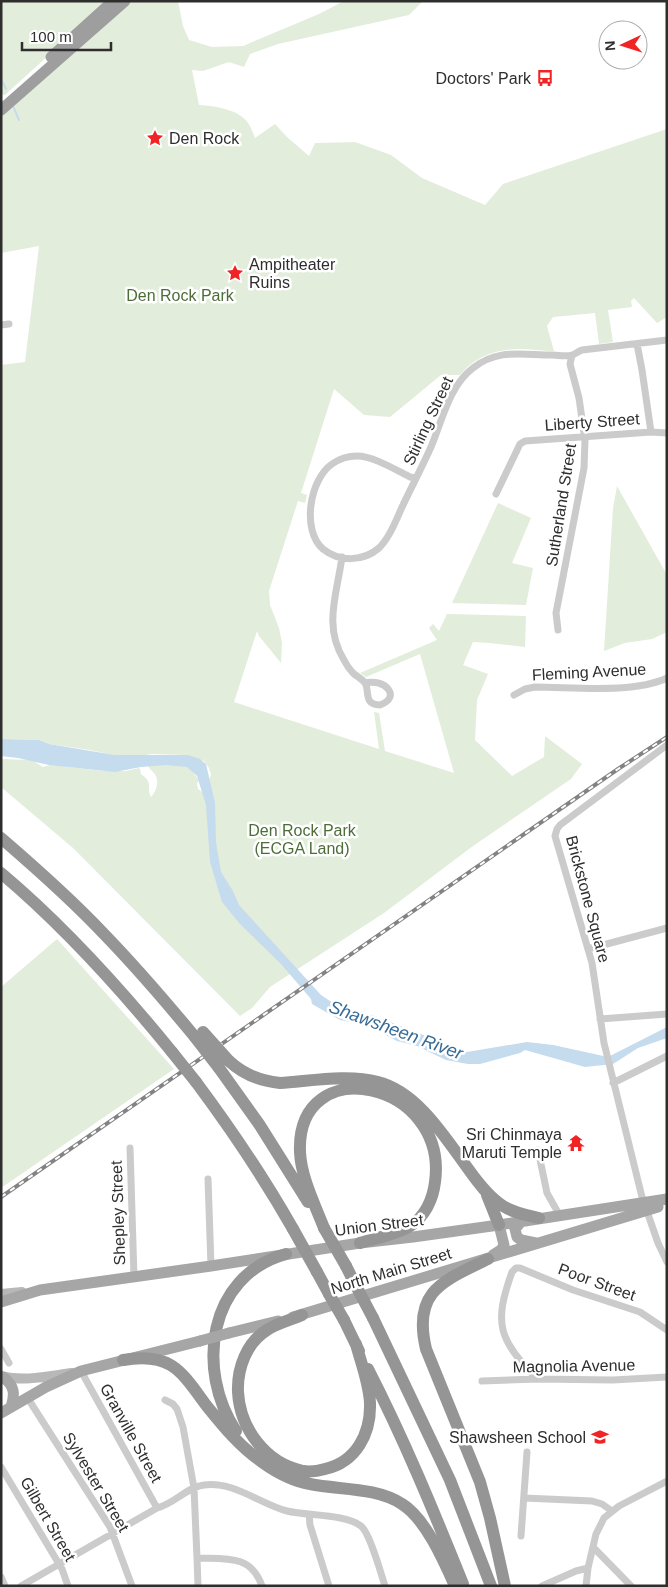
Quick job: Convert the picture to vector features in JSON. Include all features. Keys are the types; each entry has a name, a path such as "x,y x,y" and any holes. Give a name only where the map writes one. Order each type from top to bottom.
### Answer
{"highway":[{"path":"1,101 113,1"},
{"path":"1,110 125,1"},
{"path":"1,838 75,904 148,981 175,1002 224,1065 324,1228 373,1318 450,1480 491,1586"},
{"path":"1,873 61,928 137,1009 196,1082 248,1156 293,1229 344,1320 402,1439 463,1586"},
{"path":"224,1065 247,1074 280,1083 357,1078 380,1082 394,1088 422,1111 485,1192 501,1205 511,1210 538,1218"},
{"path":"324,1228 305,1177 301,1159 300,1142 307,1119 312,1109 320,1100 338,1091 362,1088 384,1094 397,1100 409,1109 427,1131 436,1156 435,1183 430,1202 414,1223 396,1232 360,1243"},
{"path":"485,1192 499,1225"},
{"path":"263,1462 242,1440 226,1414 219,1396 215,1377 213,1348 221,1313 234,1290 245,1276 267,1260 286,1254"},
{"path":"488,1259 449,1278 435,1290 425,1307 422,1331 426,1349 480,1482 494,1532 505,1586"},
{"path":"302,1315 268,1329 254,1341 243,1360 238,1380 238,1400 246,1426 256,1442 269,1455 285,1465 304,1471 332,1468 353,1454 362,1441 367,1427 370,1404 356,1344"},
{"path":"123,1360 156,1360 176,1368 188,1379 233,1438 283,1475 308,1484 383,1494 403,1504 420,1520 455,1586"}],"main road":[{"name":"Union Street","path":"1,1302 40,1290 538,1218 645,1207 667,1199"},
{"name":"North Main Street","path":"6,1410 27,1397 80,1371 302,1315 539,1244 645,1207 667,1204"},
{"path":"520,1222 515,1228 517,1237 523,1241 539,1244"},
{"path":"488,1259 498,1253 503,1246 504,1240 499,1225"},
{"path":"1,1294 40,1290"},
{"path":"2,1377 39,1378 80,1371"},
{"path":"2,1377 10,1382 14,1391 14,1396 6,1410"}],"street":[{"name":"Stirling Street","path":"416,478 410,478 370,458 359,456 347,457 332,464 317,483 311,506 310,524 316,540 323,548 334,555 348,559 370,554 380,547 391,531 430,449 456,387 473,367 490,358 511,353 572,355 582,350 667,340"},
{"path":"637,344 651,432"},
{"name":"Sutherland Street","path":"558,630 556,613 584,468 586,448 570,364 572,355"},
{"name":"Liberty Street","path":"496,494 520,444 525,440 651,432 667,433"},
{"path":"342,557 332,612 332,631 338,650 345,662 353,673 365,683"},
{"name":"Fleming Avenue","path":"514,695 535,687 635,687 653,684 667,678"},
{"name":"Brickstone Square","path":"667,745 560,825 556,831 556,842 594,975 604,1043 612,1079 645,1207 667,1262"},
{"path":"588,949 667,928"},
{"path":"600,1019 667,1014"},
{"path":"612,1079 667,1056"},
{"name":"Shepley Street","path":"130,1148 134,1277"},
{"path":"538,1150 547,1193 560,1216"},
{"path":"208,1179 211,1266"},
{"name":"Poor Street","path":"537,1379 511,1349 502,1329 501,1307 512,1272 515,1269 520,1268 573,1290 640,1312 667,1330"},
{"path":"1,1349 10,1363"},
{"name":"Granville Street","path":"80,1371 161,1506"},
{"name":"Magnolia Avenue","path":"482,1381 537,1379 666,1381"},
{"name":"Sylvester Street","path":"27,1397 110,1527 132,1586"},
{"path":"165,1400 174,1406 180,1416 194,1488 198,1586"},
{"path":"522,1536 527,1452"},
{"name":"Gilbert Street","path":"1,1467 59,1564 68,1586"},
{"path":"586,1586 588,1568 600,1524 612,1511 667,1481"},
{"path":"20,1586 194,1488 209,1484 227,1487 276,1508 347,1520 362,1526 366,1531 385,1586"},
{"path":"524,1498 592,1501 602,1504 612,1511"},
{"path":"309,1514 310,1525 329,1586"},
{"path":"593,1547 631,1586"},
{"path":"197,1558 244,1562 255,1571 262,1586"},
{"path":"542,1586 576,1571 588,1568"},
{"path":"1,1577 5,1586"}],"green space":[{"path":"1,1 108,1 5,95 1,94"},
{"path":"130,1 178,1 183,26 189,40 212,47 243,46 319,14 344,1 423,1 409,15 278,44 250,54 244,67 229,62 203,71 192,70 199,105 219,107 239,114 248,123 255,138 275,124 309,156 315,143 355,142 391,155 422,178 485,205 503,184 667,129 667,317 657,323 634,298 631,301 632,307 608,310 613,342 599,344 595,313 553,317 547,326 554,351 510,349 486,355 472,363 460,375 441,375 390,417 364,415 334,389 301,493 307,495 305,503 298,501 269,591 270,605 279,628 282,643 281,663 257,631 234,702 379,749 374,712 379,713 385,751 454,773 420,654 366,677 360,673 437,640 429,628 433,624 439,631 447,614 526,616 525,647 473,642 463,665 488,674 477,700 475,740 512,776 544,757 545,736 582,764 571,779 473,846 384,913 270,987 252,1008 240,1016 73,848 1,787 1,759 32,760 43,767 54,764 104,771 126,771 139,768 141,774 149,783 151,797 156,790 157,779 148,766 186,764 199,780 197,784 198,789 205,794 211,774 204,761 186,755 118,756 49,744 39,740 1,739 1,365 25,362 39,246 1,253 1,116"},
{"path":"617,486 667,575 667,632 652,639 625,643 604,651 613,508"},
{"path":"498,503 531,518 512,563 533,568 526,605 452,603"},
{"path":"57,939 174,1069 1,1188 1,987"}],"water":[{"name":"Shawsheen River","path":"1,739 39,740 49,744 115,755 188,755 200,759 206,764 215,803 216,842 221,872 239,905 321,995 339,1006 358,1013 372,1015 467,1052 527,1042 553,1045 608,1057 667,1027 667,1038 638,1048 613,1064 585,1067 525,1050 480,1064 468,1064 446,1060 417,1046 397,1041 367,1025 340,1020 312,1004 311,999 281,964 240,924 222,902 210,862 206,805 197,776 187,767 166,765 115,772 49,765 1,756"}],"waterway":[{"path":"1,79 6,89"},
{"path":"13,106 19,120"}],"railway":[{"path":"1,1197 618,769 667,737"}],"place":[{"name":"Doctors' Park","path":"545,78"},
{"name":"Den Rock","path":"155,138"},
{"name":"Ampitheater Ruins","path":"235,273"},
{"name":"Sri Chinmaya Maruti Temple","path":"576,1143"},
{"name":"Shawsheen School","path":"600,1437"}],"park label":[{"name":"Den Rock Park","path":"180,295"},
{"name":"Den Rock Park (ECGA Land)","path":"302,839"}]}
